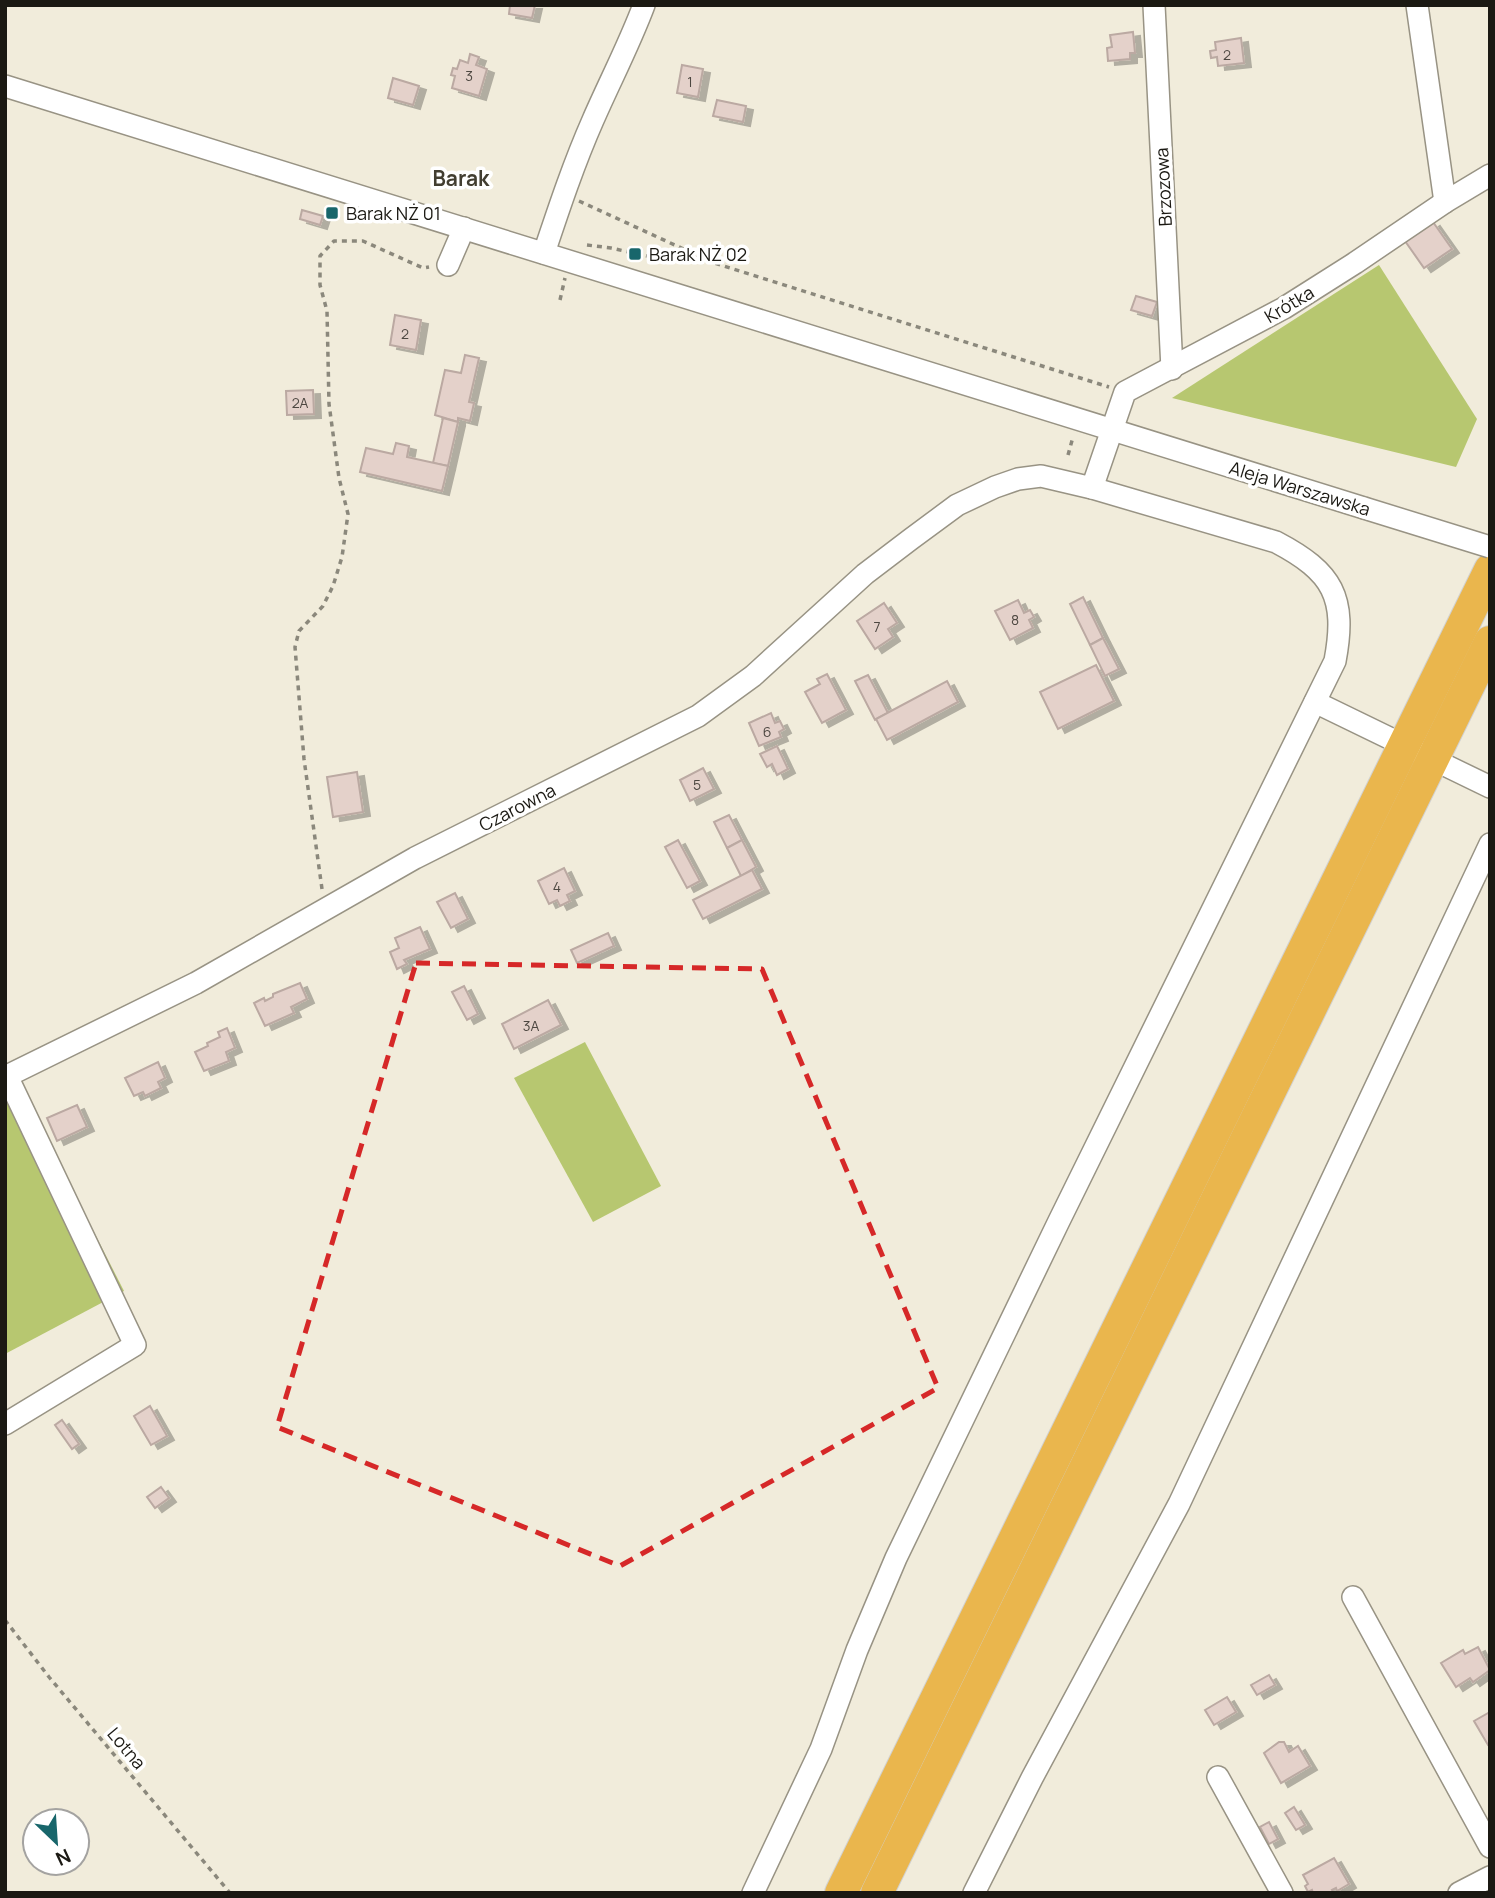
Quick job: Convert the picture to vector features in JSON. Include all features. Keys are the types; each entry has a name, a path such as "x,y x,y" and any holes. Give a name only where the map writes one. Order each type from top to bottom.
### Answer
{"highway":[{"path":"1466,618 1490,544"},
{"path":"841,1893 1490,570"},
{"path":"877,1893 1490,642"}],"street":[{"path":"544,253 564,194 644,5"},
{"name":"Brzozowa","path":"1154,5 1172,369"},
{"path":"1418,5 1445,202"},
{"name":"Aleja Warszawska","path":"5,86 1364,508 1490,544"},
{"name":"Krótka","path":"1125,392 1284,308 1445,202 1485,179"},
{"path":"448,265 464,228"},
{"path":"1092,488 1125,392"},
{"name":"Czarowna","path":"6,1077 196,983 415,858 698,716 753,676 865,574 957,505 995,487 1018,479 1041,476 1092,488 1276,542 1302,556 1320,570 1330,586 1338,608 1340,632 1335,661 896,1558 857,1650 821,1749 753,1893"},
{"path":"1315,702 1490,788"},
{"path":"974,1893 1032,1778 1179,1504 1490,844"},
{"path":"5,1424 135,1345 6,1077"},
{"path":"1353,1597 1490,1847"},
{"path":"1218,1777 1282,1893"},
{"path":"1459,1893 1490,1877"}],"path":[{"path":"564,194 714,263 1125,392"},
{"path":"325,908 304,759 295,647 299,631 323,606 333,586 342,557 348,514 339,478 329,404 327,312 320,285 320,256 334,241 363,241 423,268 448,265"},
{"name":"Lotna","path":"5,1620 49,1677 230,1893"}],"highlighted area":[{"path":"416,963 762,969 938,1388 620,1566 277,1427"}],"green space":[{"path":"1379,265 1477,419 1456,467 1172,398"},
{"path":"585,1042 661,1186 593,1222 514,1078"},
{"path":"20,1087 124,1291 5,1354 5,1092"}],"building":[{"path":"510,5 535,5 532,18 509,14"},
{"path":"1133,32 1135,53 1130,53 1130,59 1108,61 1107,48 1112,47 1110,35"},
{"path":"1241,38 1244,63 1218,66 1217,57 1211,58 1210,51 1216,50 1215,42"},
{"path":"470,54 479,57 476,65 487,69 479,96 452,88 455,76 451,75 453,68 457,69 460,60 468,63"},
{"path":"682,65 703,69 698,97 677,93"},
{"path":"393,78 419,86 413,105 388,98"},
{"path":"717,100 746,106 743,122 713,116"},
{"path":"302,210 323,216 320,225 300,219"},
{"path":"1433,222 1452,249 1424,268 1405,241"},
{"path":"1136,296 1157,302 1152,316 1131,310"},
{"path":"395,315 421,320 416,350 390,345"},
{"path":"465,355 479,358 469,402 474,403 470,421 458,418 458,422 435,415 445,370 461,373"},
{"path":"313,390 314,414 287,415 286,391"},
{"path":"443,418 458,422 448,466 433,463"},
{"path":"396,443 409,446 407,457 448,466 442,491 360,472 366,448 393,454"},
{"path":"1083,597 1103,638 1090,645 1070,604"},
{"path":"1018,600 1024,613 1030,610 1034,617 1029,620 1033,628 1010,640 995,611"},
{"path":"884,603 897,623 888,629 893,637 875,649 857,621"},
{"path":"1103,638 1119,669 1105,676 1090,645"},
{"path":"1096,665 1114,701 1058,729 1040,692"},
{"path":"827,674 846,710 822,723 805,692 820,684 817,679"},
{"path":"868,675 888,713 875,720 855,681"},
{"path":"947,681 958,702 887,740 876,719"},
{"path":"771,713 775,723 780,721 784,729 779,732 781,737 759,746 749,723"},
{"path":"777,746 788,769 777,775 772,764 767,767 760,754"},
{"path":"703,768 714,789 690,801 680,780"},
{"path":"357,772 363,812 333,817 327,777"},
{"path":"729,815 742,840 727,848 714,822"},
{"path":"678,840 700,881 687,888 665,847"},
{"path":"742,840 756,867 741,876 727,848"},
{"path":"564,868 575,891 567,895 570,901 560,906 557,900 549,904 538,881"},
{"path":"752,870 762,889 703,919 693,900"},
{"path":"455,893 468,919 451,928 437,902"},
{"path":"420,927 430,949 404,960 407,964 397,969 390,952 399,948 395,938"},
{"path":"608,933 614,946 577,963 571,950"},
{"path":"300,983 307,999 291,1007 294,1013 265,1026 254,1003 264,998 265,1001 273,997 273,994"},
{"path":"464,986 478,1014 467,1020 452,992"},
{"path":"548,1000 561,1025 514,1049 502,1024"},
{"path":"227,1028 235,1048 226,1052 229,1061 204,1071 195,1052 220,1037 218,1032"},
{"path":"158,1062 165,1078 158,1082 161,1088 145,1096 143,1092 134,1096 125,1078"},
{"path":"77,1105 87,1127 57,1141 47,1118"},
{"path":"150,1406 167,1436 151,1445 134,1416"},
{"path":"62,1420 79,1444 72,1449 55,1425"},
{"path":"161,1487 169,1498 155,1508 147,1497"},
{"path":"1478,1647 1490,1670 1473,1682 1470,1678 1456,1687 1441,1663 1463,1650 1465,1654"},
{"path":"1269,1675 1275,1685 1257,1695 1251,1685"},
{"path":"1227,1697 1236,1712 1214,1725 1205,1710"},
{"path":"1490,1712 1490,1744 1488,1745 1474,1721"},
{"path":"1279,1742 1284,1742 1289,1752 1298,1746 1310,1766 1281,1783 1264,1753"},
{"path":"1294,1807 1305,1825 1296,1830 1285,1813"},
{"path":"1269,1822 1278,1839 1269,1844 1260,1827"},
{"path":"1334,1858 1349,1884 1337,1891 1336,1888 1332,1890 1334,1893 1313,1893 1312,1890 1308,1892 1305,1886 1308,1884 1303,1875"}],"place":[{"name":"Barak NŻ 01","path":"332,213"},
{"name":"Barak NŻ 02","path":"635,254"}],"district":[{"name":"Barak","path":"461,178"}]}
